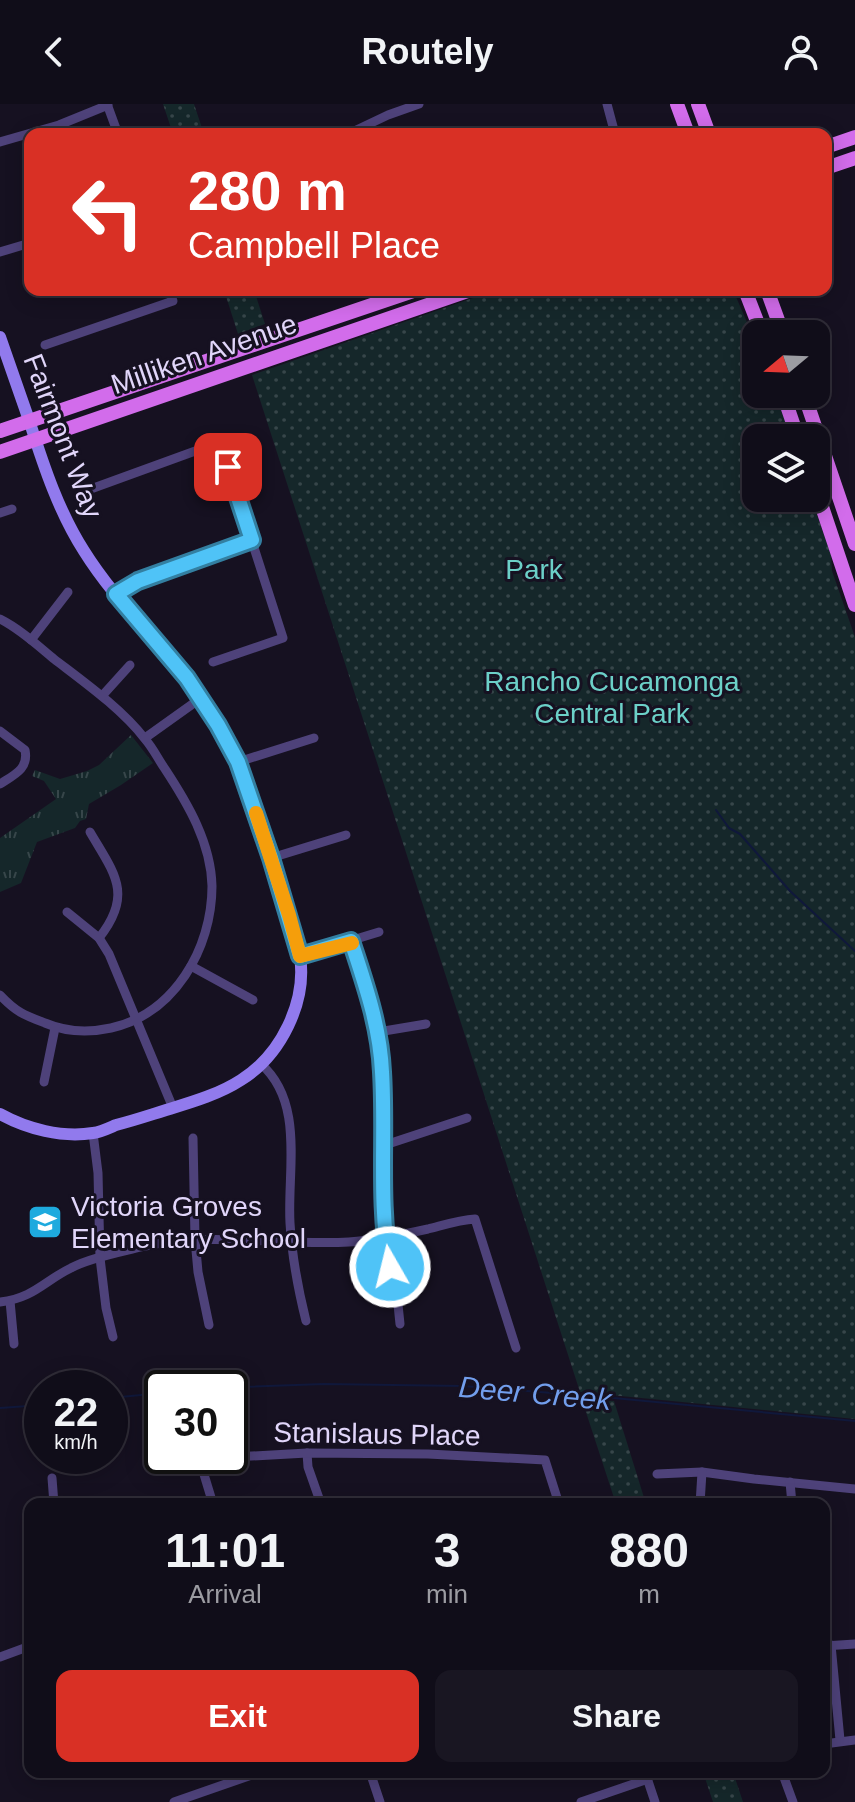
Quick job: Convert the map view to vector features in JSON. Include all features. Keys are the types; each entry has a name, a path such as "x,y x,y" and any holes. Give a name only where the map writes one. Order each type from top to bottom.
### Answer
{"main road":[{"path":"677,104 686,128"},
{"path":"698,104 707,128"},
{"path":"832,145 855,137"},
{"path":"832,166 855,158"},
{"name":"Milliken Avenue","path":"0,431 398,296"},
{"name":"Milliken Avenue","path":"0,452 453,296"},
{"path":"747,296 757,320"},
{"path":"769,296 778,320"},
{"path":"809,408 855,544"},
{"path":"824,512 855,605"}],"street":[{"path":"361,128 419,104"},
{"path":"607,104 613,128"},
{"path":"49,128 108,105 116,128"},
{"path":"0,142 24,135"},
{"path":"0,252 24,245"},
{"path":"45,345 173,301 171,296"},
{"name":"Fairmont Way","path":"0,337 35,439 67,520 84,551 187,678 238,762 300,956 300,990 279,1043 261,1064 225,1089 93,1133 41,1130 0,1114"},
{"path":"88,490 220,442 283,638 213,662"},
{"path":"0,513 12,509"},
{"path":"116,594 138,581 252,540"},
{"path":"31,640 68,592"},
{"path":"0,619 102,696 145,738 187,806 204,843 212,885 204,936 191,966 180,983 153,1011 121,1026 76,1032 55,1028 15,1010 0,995"},
{"path":"102,696 130,665"},
{"path":"145,738 201,698"},
{"path":"0,731 25,750 27,760 22,769 0,784"},
{"path":"238,762 314,738"},
{"path":"90,832 117,882 116,910 99,938"},
{"path":"271,858 346,835"},
{"path":"67,912 99,938 109,954 173,1108"},
{"path":"300,956 379,932"},
{"path":"351,941 378,1032 385,1145 385,1238 400,1324"},
{"path":"191,966 253,1000"},
{"path":"378,1032 426,1024"},
{"path":"44,1082 55,1028"},
{"path":"261,1064 276,1080 287,1109 292,1243 306,1321"},
{"path":"385,1145 467,1118"},
{"path":"93,1133 98,1173 100,1258 113,1337"},
{"path":"193,1138 195,1239 209,1325"},
{"path":"14,1344 5,1302 37,1291 71,1267 100,1258 195,1239 347,1242 385,1238 458,1220 475,1219 516,1348"},
{"path":"307,1453 308,1467 319,1498"},
{"name":"Stanislaus Place","path":"248,1456 428,1454 545,1460 557,1498"},
{"path":"700,1498 702,1472"},
{"path":"657,1474 702,1472 855,1489"},
{"path":"204,1474 211,1498"},
{"path":"52,1478 54,1498"},
{"path":"790,1482 791,1498"},
{"path":"830,1646 855,1644"},
{"path":"0,1657 24,1648"},
{"path":"830,1668 840,1740"},
{"path":"830,1742 855,1740"},
{"path":"174,1802 243,1778"},
{"path":"372,1778 380,1802"},
{"path":"581,1802 642,1778"},
{"path":"648,1778 655,1802"},
{"path":"784,1778 793,1802"}],"green space":[{"path":"163,104 194,104 202,128 171,128"},
{"path":"226,296 256,296 265,324 238,334"},
{"name":"Rancho Cucamonga Central Park","path":"479,296 736,296 746,320 742,320 742,408 781,408 786,424 742,424 742,512 816,512 855,637 855,1419 580,1392 252,375"},
{"path":"131,735 153,763 89,804 86,819 75,828 37,842 21,883 0,892 0,838 56,799 44,781 32,776 35,770 60,779 87,771 99,765"},
{"path":"582,1400 614,1401 644,1498 614,1498"},
{"path":"705,1778 735,1778 743,1802 713,1802"}],"waterway":[{"path":"716,810 729,828 740,834 790,891 855,951"},
{"name":"Deer Creek","path":"248,1387 324,1384 463,1386 855,1421"},
{"name":"Deer Creek","path":"128,1396 144,1395"},
{"name":"Deer Creek","path":"0,1408 24,1406"}],"slow traffic":[{"path":"256,813 300,956 352,943"}],"place":[{"name":"Victoria Groves Elementary School","path":"45,1222"}],"route":[{"path":"228,467 252,540 138,581 116,594 187,678 238,762 300,956 351,941 378,1032 385,1145 385,1238 390,1267"}],"park label":[{"name":"Park","path":"534,569"}]}
